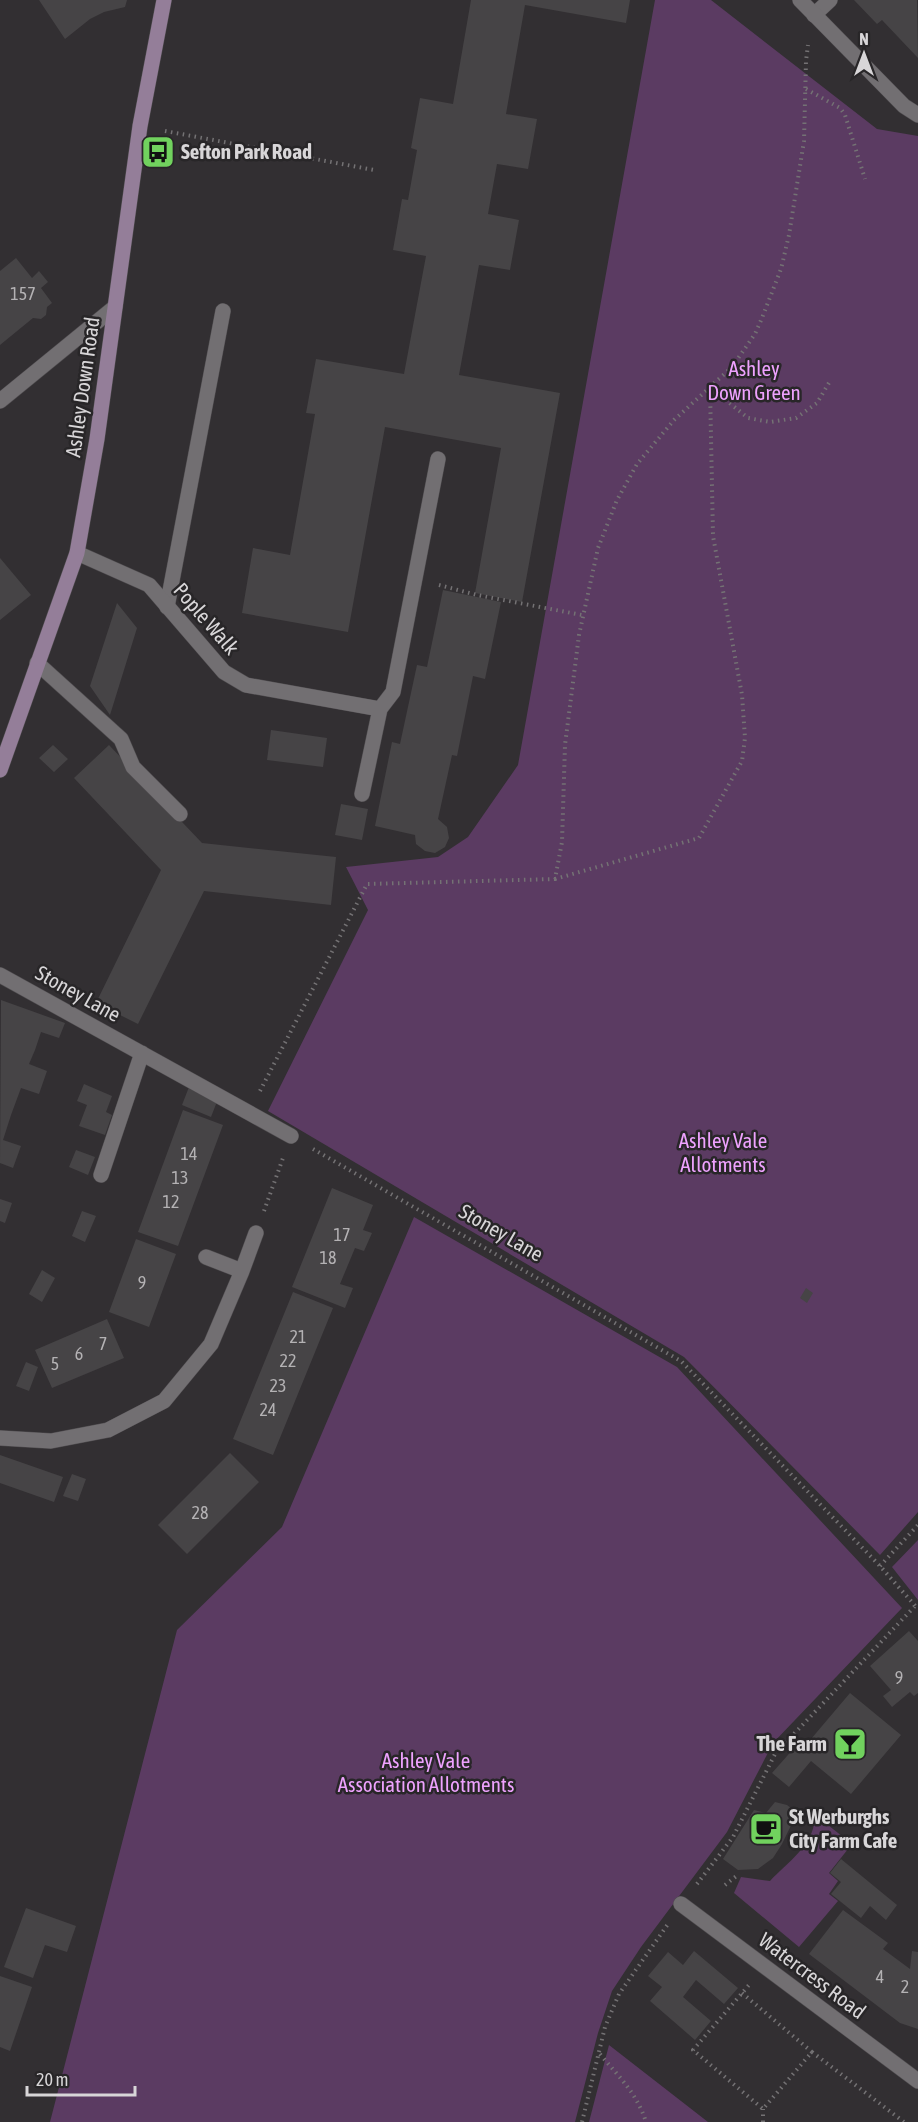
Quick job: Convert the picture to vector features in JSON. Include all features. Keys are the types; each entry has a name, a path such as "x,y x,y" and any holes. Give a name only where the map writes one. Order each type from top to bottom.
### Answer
{"main road":[{"name":"Ashley Down Road","path":"0,770 77,553 97,439 140,126 164,0"}],"street":[{"path":"800,0 904,106 918,115"},
{"path":"814,15 830,0"},
{"path":"0,401 115,307"},
{"path":"167,607 224,311"},
{"path":"362,794 380,709 393,692 438,459"},
{"name":"Pople Walk","path":"77,553 149,585 224,672 246,686 380,709"},
{"path":"37,663 121,739 133,767 180,814"},
{"name":"Stoney Lane","path":"0,975 291,1136"},
{"path":"101,1175 142,1053"},
{"path":"0,1438 51,1440 108,1430 164,1401 211,1344 256,1233"},
{"path":"206,1257 242,1271"},
{"name":"Watercress Road","path":"681,1904 918,2081"}],"path":[{"path":"555,879 562,842 565,745 582,615 598,548 624,485 637,464 688,406 732,367 755,334 781,269 789,235 802,152 806,61 814,15"},
{"path":"806,89 840,108 865,179"},
{"path":"140,126 374,170"},
{"path":"710,387 748,418 770,422 796,418 817,403 830,381"},
{"path":"249,1113 367,884 555,879 699,838 742,762 745,738 742,695 713,536 710,387"},
{"path":"414,579 477,595 582,615"},
{"path":"256,1233 291,1136"},
{"name":"Stoney Lane","path":"291,1136 681,1362 880,1566 916,1607"},
{"path":"880,1566 918,1525"},
{"path":"582,2122 605,2027 619,1994 681,1904 733,1837 775,1754 916,1607"},
{"path":"725,1885 740,1874"},
{"path":"763,2109 693,2050 765,1966"},
{"path":"742,1993 812,2052 904,2122"},
{"path":"763,2122 763,2109 812,2052"},
{"path":"599,2054 630,2087 643,2111 646,2122"}],"green space":[{"path":"655,0 711,0 877,129 918,136 918,1512 880,1555 684,1357 268,1111 368,910 346,867 438,857 468,837 518,765"},
{"name":"Ashley Vale Association Allotments","path":"414,1217 677,1367 902,1608 773,1743 727,1832 641,1947 612,1991 598,2033 575,2122 50,2122 177,1630 282,1527"},
{"path":"918,1540 918,1600 892,1567"},
{"path":"814,1814 852,1844 829,1873 838,1881 829,1894 838,1901 799,1947 734,1893 741,1877 770,1881 793,1859 811,1834"},
{"path":"609,2045 708,2122 589,2122"}],"building":[{"path":"39,0 127,0 125,7 104,12 90,19 65,39"},
{"path":"471,0 630,0 626,23 525,5 506,114 537,119 528,169 497,164 488,214 519,220 510,270 479,265 459,375 560,393 522,602 475,593 501,448 385,427 348,632 242,613 253,548 290,555 315,414 306,413 316,359 404,374 426,256 393,250 402,199 408,200 417,150 411,148 420,98 453,104"},
{"path":"854,0 917,0 918,58 882,20 877,24"},
{"path":"16,258 32,278 39,271 48,282 41,288 52,303 47,307 46,315 41,319 33,318 0,345 0,271"},
{"path":"0,558 31,595 0,620"},
{"path":"443,590 501,602 485,679 473,676 457,756 452,755 438,819 447,827 449,838 445,847 435,853 425,851 416,844 415,835 375,826 392,742 400,744 417,665 427,667"},
{"path":"117,603 137,628 110,715 90,686"},
{"path":"271,730 327,738 323,767 267,760"},
{"path":"53,745 68,759 54,772 39,758"},
{"path":"109,745 202,843 336,857 331,905 204,891 138,1024 96,1003 161,870 74,778"},
{"path":"341,804 368,809 362,840 335,835"},
{"path":"1,1000 65,1023 59,1038 41,1032 29,1064 47,1071 39,1094 21,1088 11,1115 3,1140 21,1146 13,1168 0,1163"},
{"path":"84,1084 112,1096 106,1112 112,1115 105,1135 79,1126 87,1105 77,1101"},
{"path":"189,1087 218,1099 211,1117 182,1105"},
{"path":"183,1110 223,1125 178,1246 138,1232"},
{"path":"76,1150 95,1157 88,1175 69,1167"},
{"path":"332,1188 373,1205 363,1230 372,1233 364,1251 355,1248 340,1284 353,1288 345,1308 292,1287"},
{"path":"0,1199 12,1203 5,1223 0,1221"},
{"path":"82,1211 96,1216 85,1242 72,1236"},
{"path":"136,1239 176,1254 149,1327 109,1312"},
{"path":"42,1270 55,1278 42,1302 29,1294"},
{"path":"806,1288 813,1293 807,1303 800,1298"},
{"path":"293,1292 333,1308 273,1455 233,1439"},
{"path":"107,1319 124,1358 52,1388 35,1350"},
{"path":"26,1362 38,1367 29,1391 16,1386"},
{"path":"230,1453 259,1482 187,1554 158,1525"},
{"path":"0,1455 63,1477 54,1502 0,1483"},
{"path":"72,1474 86,1479 78,1501 63,1496"},
{"path":"909,1631 918,1641 918,1693 914,1696 910,1692 892,1707 883,1696 891,1690 870,1666"},
{"name":"The Farm","path":"850,1693 901,1735 851,1794 811,1761 789,1787 772,1773 795,1747 800,1752"},
{"name":"St Werburghs City Farm Cafe","path":"775,1802 787,1805 797,1813 782,1844 773,1858 758,1869 738,1870 723,1859 754,1810 766,1813"},
{"path":"841,1859 897,1905 886,1920 870,1906 861,1918 831,1894 841,1882 830,1873"},
{"path":"26,1908 76,1926 67,1952 45,1945 33,1978 4,1967"},
{"path":"843,1910 888,1943 883,1949 910,1969 912,1951 918,1952 918,2029 900,2023 809,1954"},
{"path":"694,1951 738,1988 724,2004 696,1980 683,1997 711,2021 695,2040 650,2001 662,1987 648,1976 668,1952 683,1965"},
{"path":"0,1976 32,1987 10,2051 0,2047"}],"place":[{"name":"Sefton Park Road","path":"158,152"},
{"name":"The Farm","path":"850,1744"},
{"name":"St Werburghs City Farm Cafe","path":"766,1829"}],"park label":[{"name":"Ashley Down Green","path":"754,381"},
{"name":"Ashley Vale Allotments","path":"723,1153"}]}
